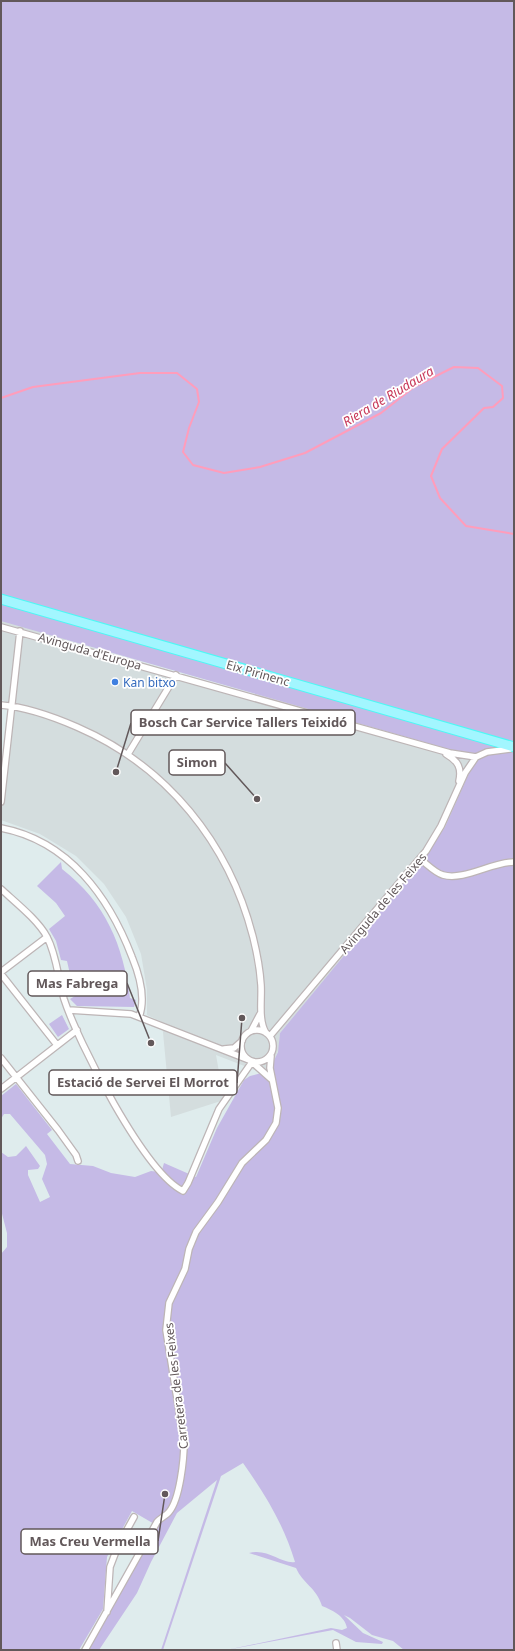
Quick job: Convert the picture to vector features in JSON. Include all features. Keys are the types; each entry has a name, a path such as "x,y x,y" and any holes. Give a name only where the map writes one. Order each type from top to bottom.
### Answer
{"main road":[{"name":"Eix Pirinenc","path":"1,600 514,748"}],"street":[{"name":"Avinguda d'Europa","path":"1,627 20,631 432,748 476,757"},
{"path":"1,802 3,758 12,707 20,631"},
{"path":"128,754 176,675"},
{"path":"1,705 64,721 97,736 128,754 157,777 180,799 210,838 228,869 239,893 254,939 259,968 262,1023 274,1048 271,1056 262,1062 251,1061 139,1017 121,1012 69,1010"},
{"name":"Avinguda d'Europa","path":"432,748 456,761 460,771 457,790"},
{"path":"476,757 496,750 514,748"},
{"name":"Avinguda de les Feixes","path":"268,1034 420,859 441,826 465,773 476,757"},
{"path":"1,828 24,834 50,847 66,858 87,879 108,904 121,928 137,969 142,996 142,1010 139,1017"},
{"path":"420,859 439,873 450,876 462,875 501,862 514,862"},
{"path":"1,889 47,937 64,998 77,1030 108,1092 155,1165 172,1186 182,1191 188,1183 219,1109 251,1061"},
{"path":"47,937 1,973 58,1045"},
{"path":"218,1048 234,1048 242,1041 257,1022 262,1007"},
{"path":"1,1089 77,1030"},
{"path":"251,1031 259,1030 268,1034"},
{"path":"242,1041 243,1054 272,1080"},
{"name":"Carretera de les Feixes","path":"84,1650 157,1522 168,1513 172,1507 181,1475 184,1442 166,1330 169,1303 185,1269 189,1249 196,1232 218,1202 242,1163 266,1140 276,1124 278,1108 269,1064 271,1056"},
{"path":"1,1058 58,1130 76,1155 78,1161"},
{"path":"107,1612 110,1567 118,1546 134,1517"},
{"path":"336,1643 337,1650"}],"shaded area":[{"path":"1,1 514,1 514,1650 404,1650 393,1641 372,1635 344,1615 363,1633 383,1642 382,1644 356,1642 333,1630 226,1650 331,1628 342,1630 347,1628 341,1617 322,1606 316,1594 302,1578 296,1568 249,1553 256,1552 268,1554 285,1561 295,1562 291,1548 280,1523 259,1486 243,1463 221,1476 163,1650 161,1650 217,1480 177,1513 151,1562 137,1593 99,1650 86,1650 156,1525 132,1511 107,1557 103,1609 79,1650 1,1650 1,1254 7,1247 7,1233 1,1210 1,1152 8,1157 16,1156 26,1146 40,1166 38,1169 28,1170 28,1175 40,1202 50,1197 42,1179 47,1164 45,1155 10,1114 4,1114 1,1119 1,1096 16,1084 52,1130 47,1134 70,1164 93,1166 111,1173 135,1177 151,1171 159,1172 162,1170 164,1163 196,1177 217,1128 244,1080 250,1076 269,1071 278,1052 280,1033 419,865 427,861 424,858 445,827 476,757 1,621"},
{"path":"1,617 68,634 66,640 341,720 471,754 475,757 445,827 436,841 395,895 280,1033 279,1048 272,1067 260,1072 216,1055 224,1100 171,1117 162,1022 147,1015 147,990 141,954 126,917 104,884 76,856 40,834 1,820 10,704 1,699"},
{"path":"61,862 62,869 90,896 110,926 123,960 130,998 136,1000 134,1007 77,1006 70,999 75,996 67,961 61,960 56,941 49,929 65,916 56,903 37,886"},
{"path":"62,1015 69,1029 58,1037 49,1024"}],"waterway":[{"name":"Riera de Riudaura","path":"1,398 33,387 140,373 177,373 197,389 199,402 189,428 183,452 193,465 224,473 260,467 305,453 381,413 414,387 454,367 478,368 502,386 503,398 493,407 484,408 442,449 431,476 440,498 466,526 514,534"}],"place":[{"name":"Kan bitxo","path":"115,682"},
{"name":"Bosch Car Service Tallers Teixidó","path":"116,772"},
{"name":"Simon","path":"257,799"},
{"name":"Estació de Servei El Morrot","path":"242,1018"},
{"name":"Mas Fabrega","path":"151,1043"},
{"name":"Mas Creu Vermella","path":"165,1494"}]}
